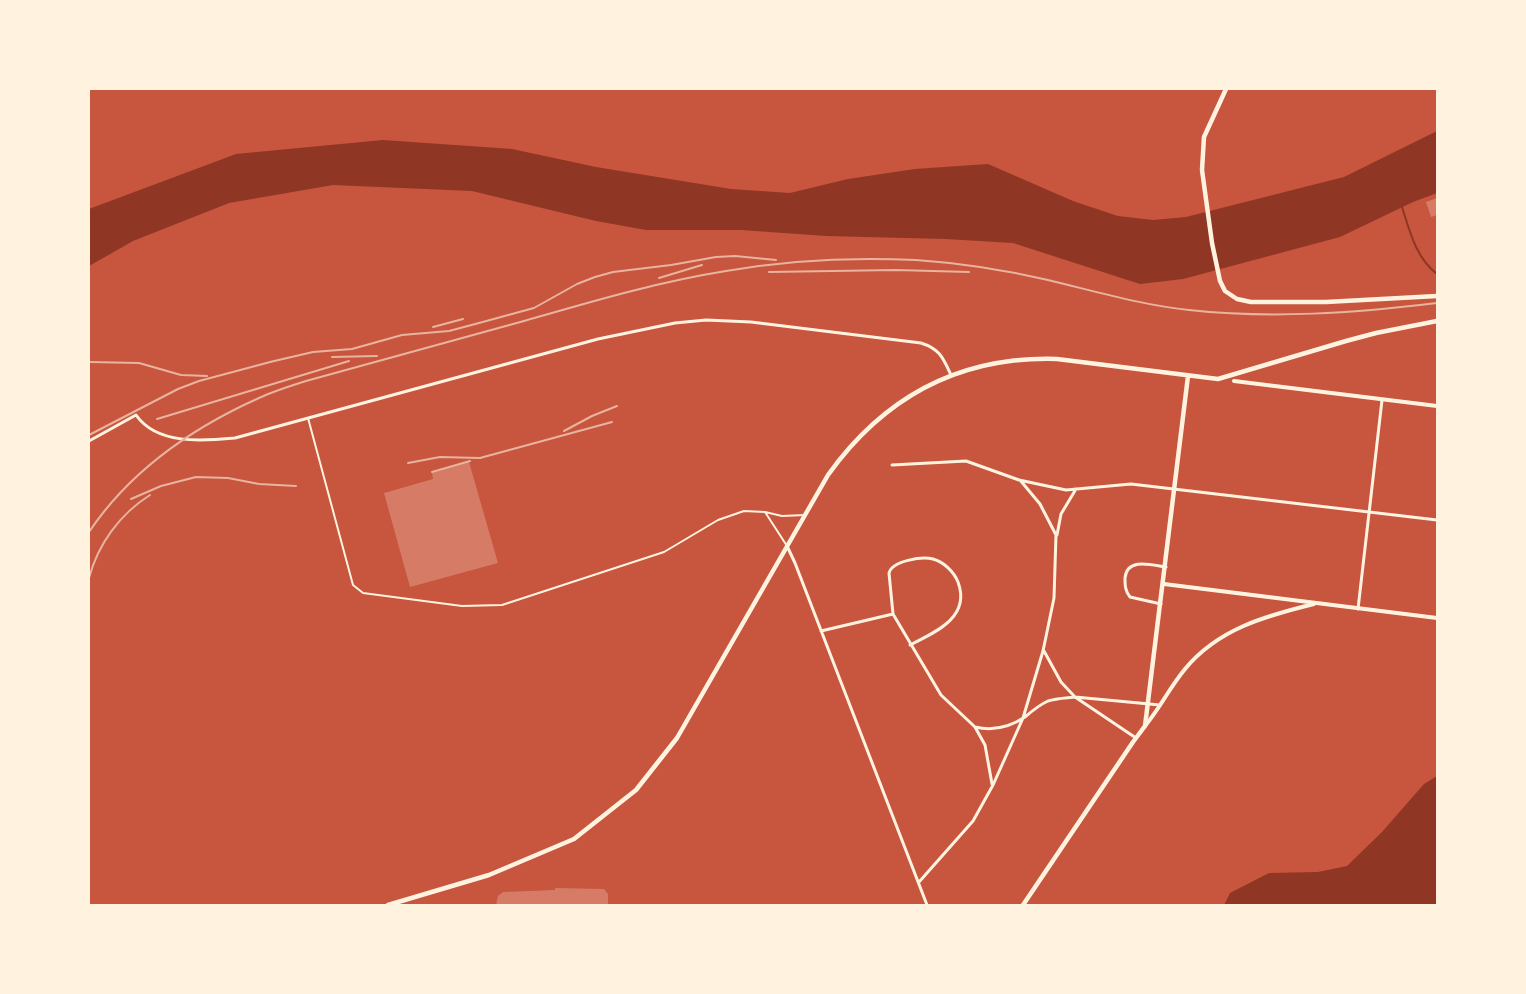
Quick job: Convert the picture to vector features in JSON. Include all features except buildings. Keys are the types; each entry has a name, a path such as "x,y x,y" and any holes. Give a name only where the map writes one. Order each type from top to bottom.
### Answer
{"main road":[{"path":"1226,89 1204,137 1202,170 1206,207 1218,273 1221,285 1228,294 1237,299 1251,302 1335,302 1437,296"},
{"path":"388,905 489,875 574,839 636,790 677,738 823,483 838,461 872,424 906,398 952,375 990,364 1045,359 1218,379 1376,333 1437,321"},
{"path":"1023,905 1145,726 1164,584 1188,376"}],"street":[{"path":"89,441 136,415 140,421 153,431 198,441 234,438 598,338 654,326 699,320 751,322 921,343 937,350 952,375"},
{"path":"1234,382 1437,406"},
{"path":"1358,609 1382,400"},
{"path":"892,464 966,460 1019,480 1066,490 1131,484 1437,520"},
{"path":"1019,480 1040,504 1056,535"},
{"path":"919,882 973,821 1023,718 1043,651 1054,598 1056,535 1060,518 1076,489"},
{"path":"787,546 927,905"},
{"path":"910,645 929,635 950,620 956,614 960,603 961,590 956,577 947,566 933,559 905,561 890,568 893,614 910,645 941,695 975,727 985,745 992,784"},
{"path":"1161,604 1145,602 1130,597 1126,588 1126,574 1127,570 1135,564 1166,567"},
{"path":"1164,584 1437,618"},
{"path":"1145,726 1186,668 1206,649 1225,635 1254,620 1316,604"},
{"path":"820,631 893,614"},
{"path":"1043,651 1061,682 1075,697 1136,738"},
{"path":"975,727 994,729 1023,718 1054,699 1075,697 1160,705"}],"lane":[{"path":"308,418 354,585 363,593 462,606 502,605 664,552 718,520 744,510 782,516 805,515"},
{"path":"765,512 787,546"}],"shaded area":[{"path":"1437,131 1437,193 1413,202 1340,237 1183,279 1140,284 1013,243 826,236 741,230 646,230 596,221 472,191 333,185 229,203 133,241 89,266 89,209 236,154 383,140 512,149 596,167 731,189 790,193 848,179 915,169 988,164 1073,201 1118,216 1153,220 1186,217 1344,177"},
{"path":"1437,776 1437,905 1224,905 1230,893 1269,873 1318,872 1347,866 1382,832 1424,784"}],"waterway":[{"path":"1402,207 1419,252 1430,268 1437,274"}],"railway":[{"path":"270,362 313,352 352,349 402,335 449,331 534,308 577,284 613,272 716,257 735,256 776,260"},
{"path":"89,532 123,490 164,453 210,423 270,393 306,381 599,300 675,281 749,267 821,260 868,259 949,263 999,270 1048,280 1153,305 1220,313 1313,314 1437,303"},
{"path":"659,278 702,265"},
{"path":"769,272 896,270 969,272"},
{"path":"433,327 463,319"},
{"path":"332,357 377,356"},
{"path":"89,435 178,389 199,381 274,361"},
{"path":"157,419 349,361"},
{"path":"89,362 139,363 181,375 207,376"},
{"path":"564,431 592,416 617,406"},
{"path":"408,463 440,457 480,458 612,422"},
{"path":"432,472 470,461"},
{"path":"131,499 161,486 196,477 228,478 259,484 296,486"},
{"path":"89,578 98,553 112,531 129,511 150,495"}]}
